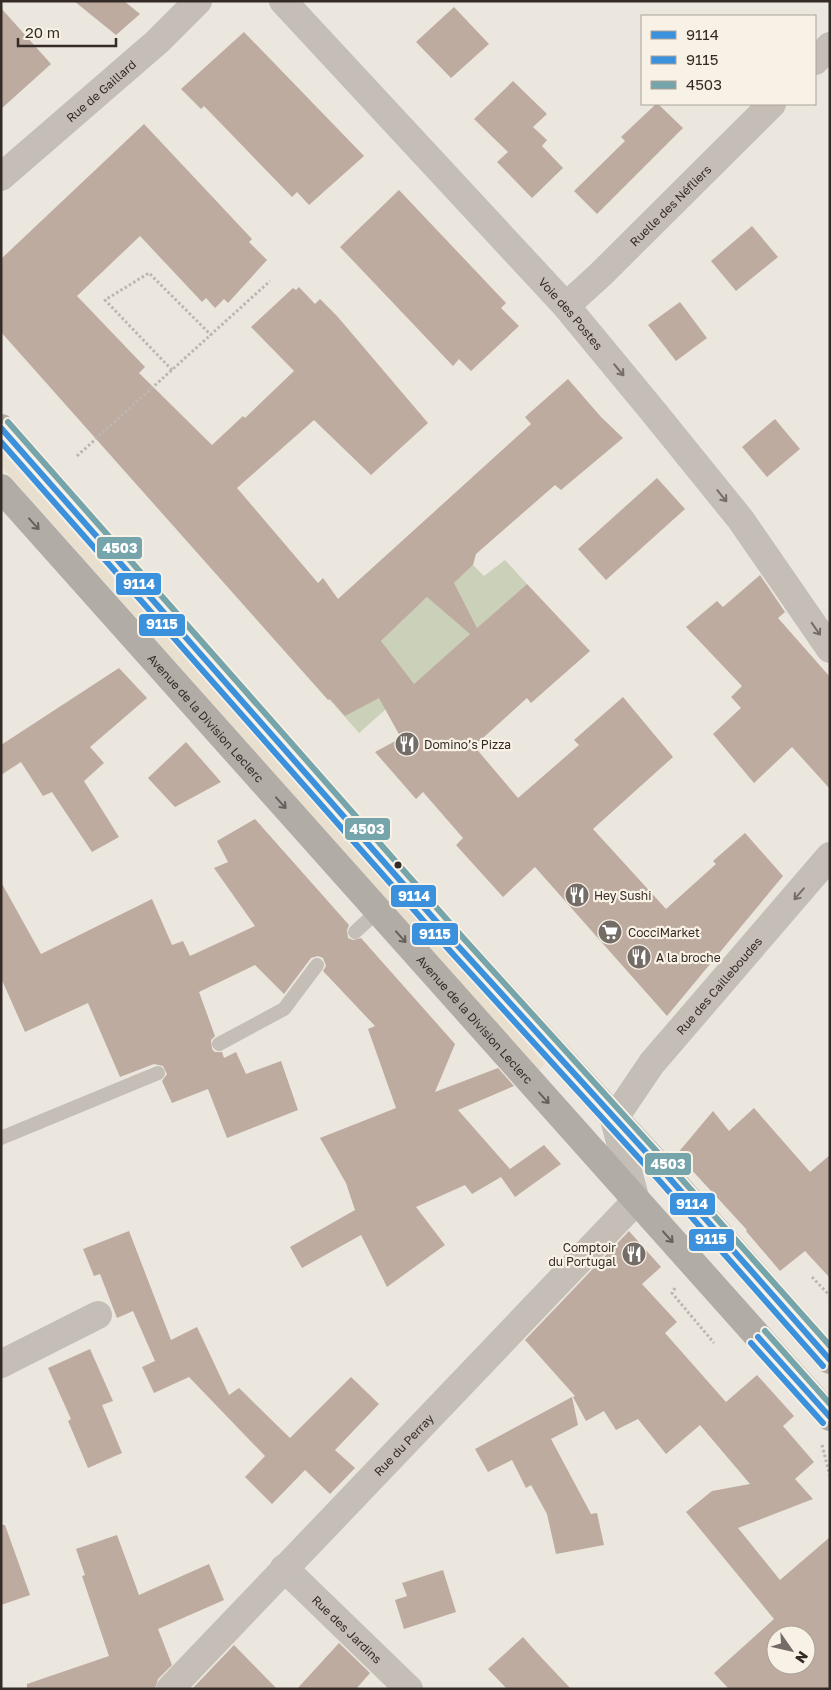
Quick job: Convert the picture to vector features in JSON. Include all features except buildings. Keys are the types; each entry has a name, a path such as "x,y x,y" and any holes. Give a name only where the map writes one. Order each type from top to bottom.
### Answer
{"main road":[{"path":"1,428 452,939 830,1360"},
{"name":"Avenue de la Division Leclerc","path":"1,488 830,1417"}],"street":[{"name":"Rue de Gaillard","path":"1,178 157,42 198,1"},
{"name":"Voie des Postes","path":"283,1 566,306 740,520 830,649"},
{"path":"816,60 830,46"},
{"name":"Ruelle des Néfliers","path":"566,306 600,275 771,105"},
{"name":"Rue des Cailleboudes","path":"614,1119 652,1063 830,856"},
{"path":"614,1119 636,1201"},
{"name":"Rue du Perray","path":"170,1689 636,1201"},
{"path":"1,1364 98,1315"},
{"name":"Rue des Jardins","path":"284,1568 409,1689"}],"lane":[{"path":"355,932 378,911"},
{"path":"219,1044 284,1009 317,965"},
{"path":"1,1138 158,1073"}],"path":[{"path":"172,370 105,300 149,273 211,335"},
{"path":"77,456 270,281"},
{"path":"812,1277 830,1296"},
{"path":"677,1286 672,1293 714,1343"}],"green space":[{"path":"505,560 527,584 359,733 329,699 386,648 381,641 427,597 454,583 473,565 484,576"}],"shaded area":[{"path":"1,451 545,1064 539,1070 1,466"}],"transit line":[{"name":"4503","path":"8,422 465,940 830,1346"},
{"name":"9114","path":"1,428 458,946 664,1172 830,1360"},
{"name":"9115","path":"1,442 451,952 657,1178 823,1366"},
{"name":"4503","path":"765,1331 830,1404"},
{"name":"9114","path":"758,1337 830,1417"},
{"name":"9115","path":"751,1343 823,1423"}],"place":[{"name":"Domino’s Pizza","path":"407,744"},
{"name":"Hey Sushi","path":"577,895"},
{"name":"CocciMarket","path":"610,932"},
{"name":"A la broche","path":"639,957"},
{"name":"Comptoir du Portugal","path":"634,1254"}]}
